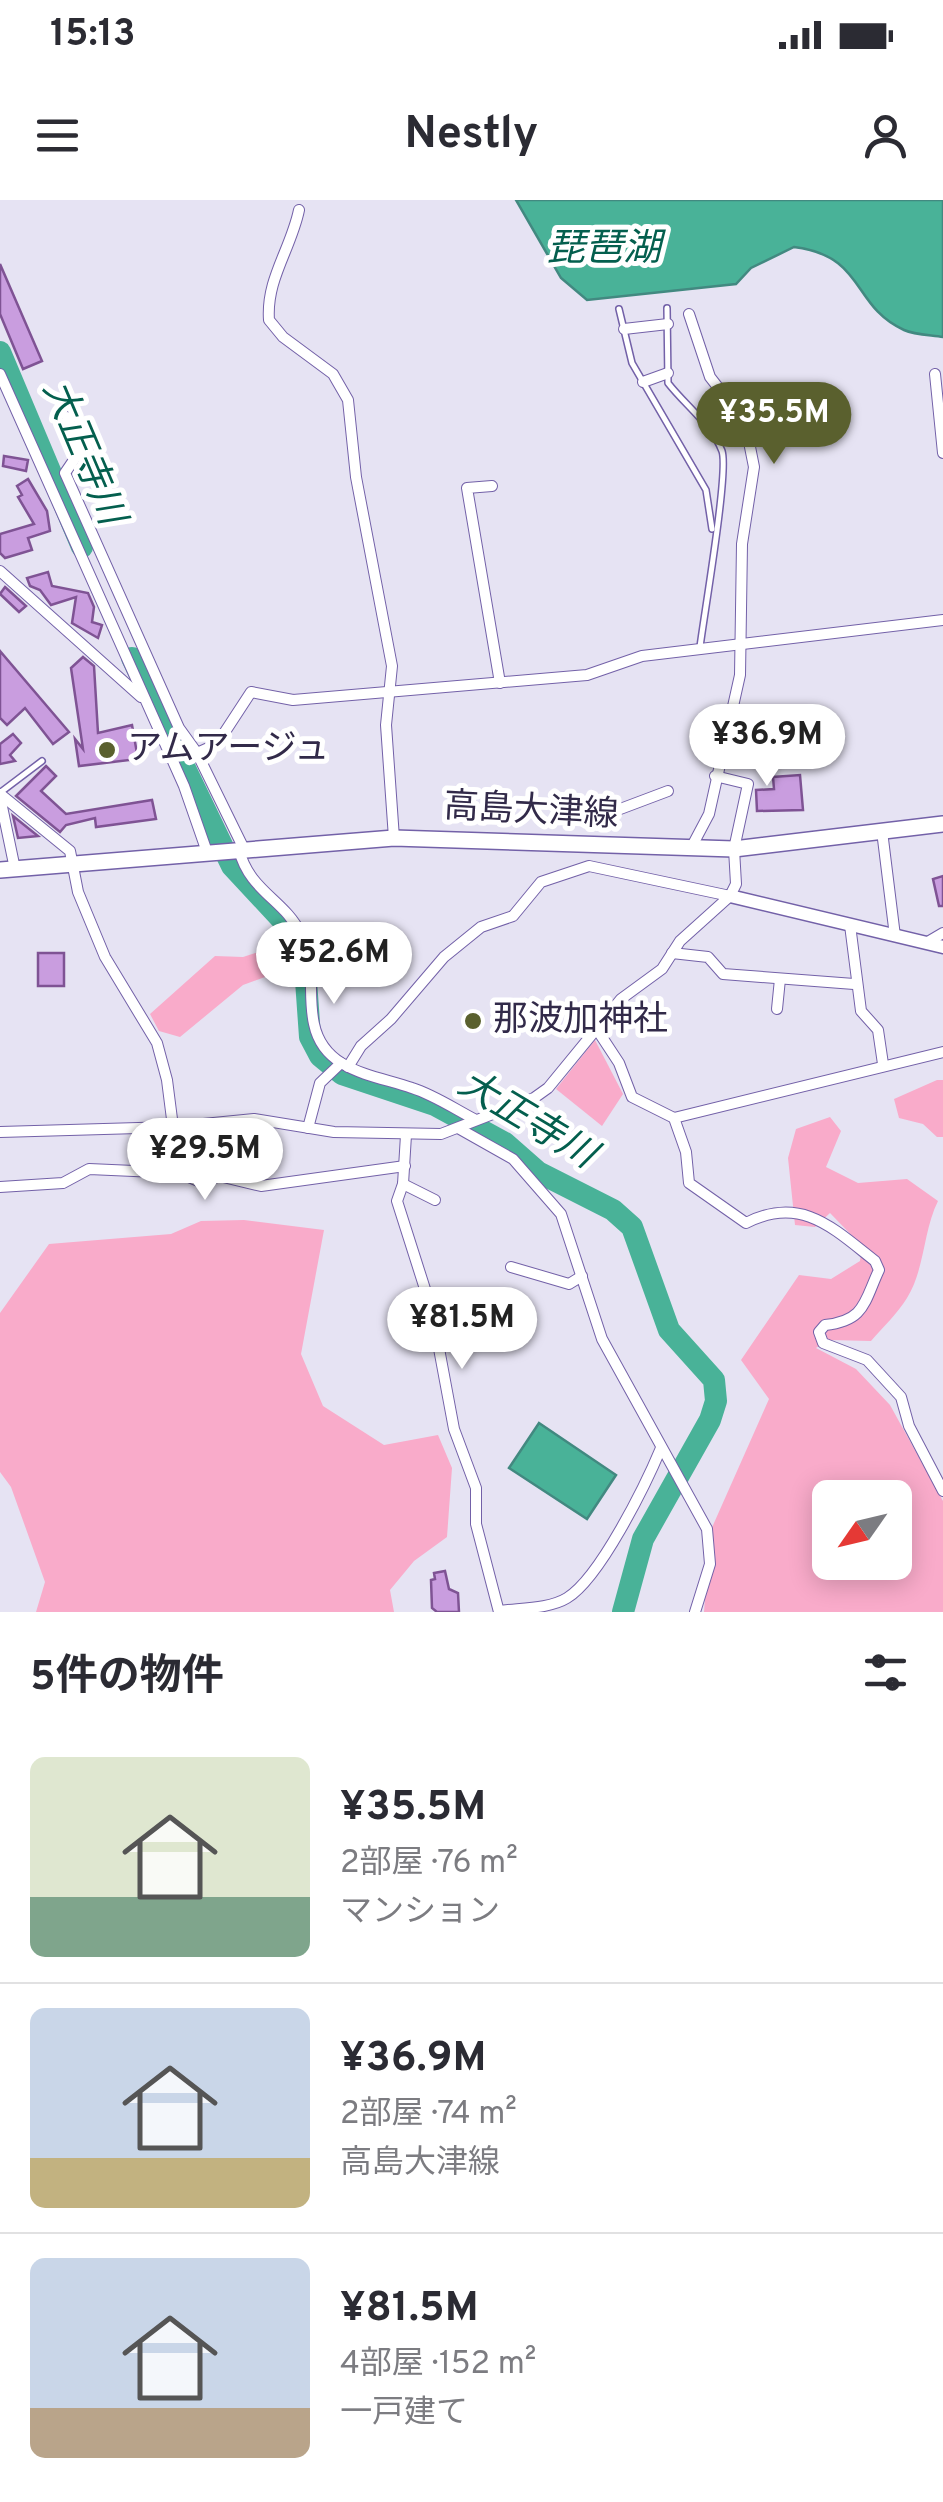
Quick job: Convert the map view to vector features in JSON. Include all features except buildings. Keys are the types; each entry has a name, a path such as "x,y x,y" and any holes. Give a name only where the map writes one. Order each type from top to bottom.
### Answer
{"main road":[{"name":"高島大津線","path":"212,852 394,838 734,848 943,824"},
{"path":"8,870 212,852"}],"street":[{"path":"299,210 290,247 271,282 269,320 283,338 333,374 348,400 356,476 392,666 386,724 394,838"},
{"path":"689,314 710,377 746,422 754,467 742,544 740,675 709,814 691,848"},
{"path":"624,329 668,324"},
{"path":"643,382 668,372"},
{"path":"0,374 212,852"},
{"path":"935,374 943,453"},
{"path":"67,417 80,451 65,473 179,728 197,753 261,893 299,929 312,962 314,1024 326,1048 343,1065 412,1088 466,1124 513,1159 561,1214 602,1339 711,1541 710,1564 695,1612"},
{"path":"492,486 466,488 500,682"},
{"path":"0,570 125,687 142,698"},
{"path":"197,753 217,744 251,692 293,700 587,674 642,656 738,641 943,620"},
{"path":"0,1132 173,1127 254,1119 406,1136 466,1124 534,1098 548,1088 621,999 662,970 672,953 730,896 736,884 734,848 748,784 715,776"},
{"path":"600,817 668,791"},
{"path":"0,795 70,851 78,892 104,958 156,1043 168,1080 173,1127"},
{"path":"0,795 8,870"},
{"path":"882,831 895,936"},
{"path":"308,1128 315,1094 328,1074 343,1065 391,1019 444,956 481,927 513,916 541,882 589,866 943,947"},
{"path":"850,925 860,1011 878,1030 884,1064"},
{"path":"926,943 943,933"},
{"path":"672,953 708,957 722,974 854,984"},
{"path":"777,1010 780,979"},
{"path":"596,1028 619,1062 632,1098 674,1118 943,1052"},
{"path":"674,1118 686,1152 689,1184 746,1223 768,1212 818,1216 874,1261 879,1270 857,1316 848,1322 825,1325 819,1332 823,1343 866,1360 902,1397 909,1426 943,1491"},
{"path":"406,1136 403,1184 397,1201 432,1311 454,1429 476,1488 476,1524 499,1612 563,1600 584,1583 642,1491 662,1448"},
{"path":"0,1188 63,1182 88,1169 179,1173 203,1183 220,1176 262,1186 405,1166"},
{"path":"403,1184 435,1200"},
{"path":"511,1267 568,1284 582,1276"}],"lane":[{"path":"668,308 668,383 708,428 723,454 723,486 700,647"},
{"path":"619,309 632,363 706,490 713,535"},
{"path":"0,795 42,761"}],"shaded area":[{"path":"289,942 293,963 290,968 243,985 180,1037 159,1031 150,1014 215,956 243,957"},
{"path":"595,1040 623,1094 602,1126 556,1089"},
{"path":"943,1080 943,1137 937,1137 923,1124 899,1118 894,1099"},
{"path":"830,1117 841,1131 826,1167 858,1183 907,1179 938,1201 913,1287 895,1315 871,1341 829,1340 816,1348 856,1369 890,1405 943,1501 943,1612 704,1612 710,1532 769,1399 741,1360 799,1275 831,1279 860,1261 862,1246 830,1213 815,1227 795,1225 788,1158 796,1129"},
{"path":"244,1220 324,1230 301,1354 323,1406 384,1445 438,1435 452,1468 447,1537 414,1561 390,1590 394,1612 36,1612 45,1582 11,1487 0,1472 0,1313 49,1244 171,1234 201,1221"}],"water":[{"name":"琵琶湖","path":"516,200 943,200 943,337 908,332 887,320 834,260 794,247 751,268 736,284 587,300 561,278"},
{"path":"539,1423 616,1475 587,1519 509,1468"}],"waterway":[{"name":"大正寺川","path":"0,352 82,547"},
{"name":"大正寺川","path":"132,658 232,866 285,923 304,952 310,1037 320,1056 342,1074 435,1105 505,1143 538,1172 613,1210 632,1227 669,1330 714,1380 716,1401 710,1420 643,1539 623,1612"}],"place":[{"name":"アムアージュ","path":"107,750"},
{"name":"那波加神社","path":"473,1021"}]}
